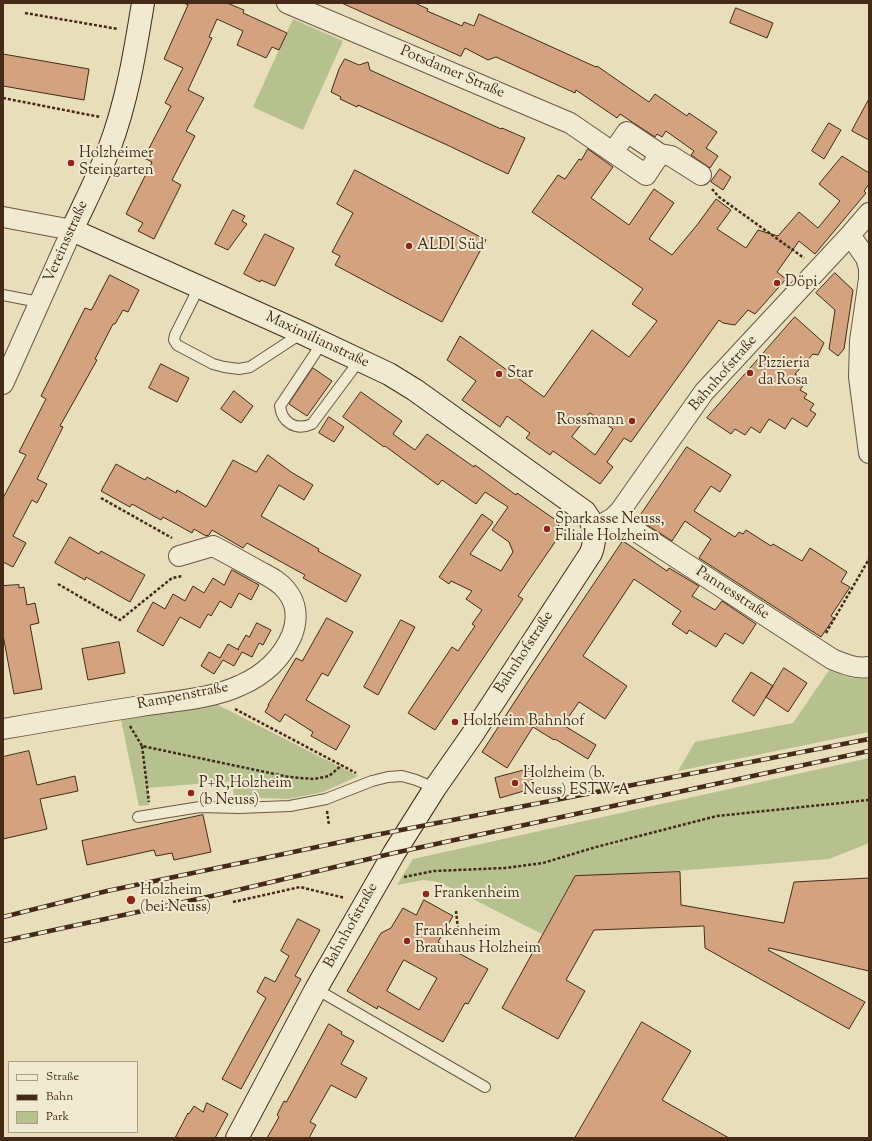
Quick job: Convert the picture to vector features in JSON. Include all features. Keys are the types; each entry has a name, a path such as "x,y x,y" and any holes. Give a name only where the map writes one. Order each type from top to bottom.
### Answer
{"main road":[{"name":"Vereinsstraße","path":"72,230 108,149 117,123 126,93 144,3"},
{"name":"Maximilianstraße","path":"72,230 302,333 389,374 415,390 584,512 594,529"},
{"name":"Bahnhofstraße","path":"237,1138 316,989 379,878 435,788 472,735 591,553 594,545 594,529"}],"street":[{"name":"Potsdamer Straße","path":"287,3 570,124 646,175 660,154 671,156 701,175"},
{"name":"Bahnhofstraße","path":"594,529 610,520 620,511 704,392 850,236 869,213"},
{"name":"Maximilianstraße","path":"3,217 72,230"},
{"name":"Vereinsstraße","path":"3,384 72,230"},
{"path":"850,236 866,258 869,268 869,279 860,341 859,377 869,453"},
{"name":"Pannesstraße","path":"594,529 616,525 631,528 832,658 848,666 862,668 869,667"},
{"name":"Rampenstraße","path":"3,729 210,695 240,686 256,678 269,667 281,654 289,641 295,626 296,613 293,600 285,589 275,580 214,546 182,556"}],"lane":[{"path":"199,287 175,335 174,340 177,345 213,364 238,369 250,367 302,333"},
{"path":"3,295 40,302"},
{"path":"322,343 280,406 281,413 285,420 298,427 306,427 312,424 359,361"},
{"path":"138,817 150,814 200,808 290,806 326,799 372,781 388,777 402,776 435,788"},
{"path":"316,989 485,1087"}],"path":[{"path":"25,13 139,33"},
{"path":"3,98 101,117 117,123"},
{"path":"701,175 719,197 807,260 818,270"},
{"path":"58,584 120,620 172,578 185,575 180,542 101,498"},
{"path":"817,649 869,560"},
{"path":"210,695 372,781"},
{"path":"124,708 128,722 142,746 150,814"},
{"path":"142,746 289,778 314,779 330,776 342,765"},
{"path":"379,878 405,876 434,871 505,868 543,864 603,845 717,816 869,800"},
{"path":"233,902 300,888 365,902"},
{"path":"456,911 458,930"}],"green space":[{"path":"293,19 343,41 303,130 253,107"},
{"path":"830,669 849,677 869,679 869,732 678,771 695,742 793,723"},
{"path":"214,703 358,776 323,792 288,799 234,797 232,781 147,788 149,805 139,806 121,720"},
{"path":"869,758 869,843 829,859 573,879 542,934 439,882 423,880 397,885 413,859"}],"building":[{"path":"183,3 227,3 244,10 243,13 287,33 279,50 272,47 266,58 237,45 243,31 217,19 209,37 212,38 188,90 204,98 186,131 195,136 172,180 181,185 154,239 138,231 143,223 126,214 152,162 144,158 171,106 165,103 183,68 164,59 188,5"},
{"path":"342,3 415,3 428,9 427,11 462,26 464,22 474,26 479,14 596,67 597,66 649,102 655,94 687,116 689,113 717,132 706,148 718,156 710,168 691,155 694,151 666,131 662,137 657,134 655,137 620,114 617,118 576,90 575,93 496,57 488,60 465,48 461,56"},
{"path":"736,8 773,23 767,38 730,23"},
{"path":"3,54 89,69 84,100 3,86"},
{"path":"345,59 359,65 368,62 370,70 501,129 502,128 525,138 508,174 358,105 357,107 340,99 341,97 331,92 339,69"},
{"path":"869,99 869,140 852,131"},
{"path":"829,123 841,130 824,159 812,151"},
{"path":"588,149 613,167 591,198 629,225 654,189 674,203 649,239 672,255 716,199 731,210 717,229 746,248 758,230 778,236 799,212 818,228 840,201 819,184 842,156 869,173 869,184 864,191 866,193 815,254 799,241 777,272 786,279 755,314 748,310 735,325 723,323 719,320 631,442 624,438 607,462 613,467 600,484 553,451 550,455 526,438 530,433 507,416 500,427 462,400 476,381 447,360 460,336 544,397 592,330 629,357 657,321 632,304 643,289 532,212 558,175 565,179 579,159 581,160","holes":["590,413 613,429 595,455 572,437"]},
{"path":"720,169 731,177 723,190 711,182"},
{"name":"ALDI Süd","path":"355,170 486,240 442,322 335,265 340,256 332,252 353,213 337,204"},
{"path":"233,210 245,216 242,221 247,224 228,250 215,244"},
{"path":"265,234 294,248 275,286 261,280 260,282 244,274"},
{"path":"835,273 853,290 844,349 838,356 829,349 835,310 816,293"},
{"path":"110,275 139,290 128,312 123,310 115,324 113,324 95,359 97,360 60,426 63,427 37,479 47,484 37,503 32,500 13,536 26,543 13,567 3,562 3,498 26,455 19,452 46,399 41,396 85,308 91,310"},
{"path":"795,317 824,343 818,355 813,354 795,374 806,381 800,390 807,394 804,398 814,404 810,410 816,414 807,427 792,418 785,429 769,419 760,433 751,427 745,435 735,429 731,434 707,418"},
{"path":"161,364 189,378 177,402 149,388"},
{"path":"313,368 332,381 307,416 289,404"},
{"path":"234,391 253,406 241,423 221,409"},
{"path":"361,392 402,421 393,434 415,450 427,434 474,467 475,465 516,495 517,493 560,523 555,531 560,534 518,596 523,599 435,730 408,713 452,647 458,651 475,626 472,624 482,610 466,599 472,591 451,581 449,584 439,577 482,514 493,522 470,554 501,571 513,552 509,542 492,530 508,507 485,492 476,504 442,480 438,485 343,417"},
{"path":"329,417 344,427 334,442 319,433"},
{"path":"687,447 731,475 720,492 711,486 694,511 735,537 739,532 743,534 746,530 771,546 773,544 802,561 810,548 847,572 841,582 850,587 831,616 834,618 821,637 699,558 711,539 685,521 672,541 638,519"},
{"path":"268,455 291,472 313,485 304,500 279,485 261,516 361,575 346,602 303,578 305,575 247,543 243,548 212,530 209,535 206,536 194,529 192,533 163,517 161,520 132,504 130,507 101,491 116,464 145,480 147,477 176,493 177,490 206,507 233,460 256,472"},
{"path":"70,537 99,554 101,551 145,575 130,602 86,577 85,580 55,563"},
{"path":"623,541 667,571 669,568 699,586 692,596 715,610 722,601 756,624 743,644 725,633 716,647 689,630 687,634 672,624 681,611 634,579 583,656 627,686 605,719 579,702 563,725 596,745 588,759 533,727 507,768 482,752"},
{"path":"232,570 259,585 251,600 239,593 231,608 220,601 211,616 208,614 200,628 180,617 163,646 137,631 153,602 165,609 173,594 185,601 193,586 204,593 213,578 224,585"},
{"path":"19,585 19,588 24,587 27,605 35,603 39,623 30,625 42,689 14,694 3,635 3,586"},
{"path":"327,618 353,632 328,676 322,673 306,700 350,726 336,750 311,736 313,732 285,714 280,722 265,712 296,658 302,661"},
{"path":"401,620 415,627 378,695 364,687"},
{"path":"257,623 271,630 263,645 259,643 252,657 242,652 234,666 223,660 214,674 201,666 209,652 220,658 228,644 239,650 238,649 246,635 249,637"},
{"path":"119,642 125,673 88,680 82,649"},
{"path":"784,668 807,683 788,712 766,697 754,716 732,701 751,672 773,686"},
{"path":"29,751 37,785 75,776 78,791 40,799 47,829 3,839 3,757"},
{"name":"Holzheim (b. Neuss) ESTW-A","path":"529,769 534,788 500,798 495,778"},
{"path":"203,815 211,852 174,860 172,853 156,856 154,850 87,865 82,841"},
{"path":"680,872 681,905 784,923 794,882 869,878 869,971 769,948 768,950 865,1002 849,1029 705,948 704,926 594,930 566,980 585,991 558,1039 502,1008 575,876"},
{"path":"424,900 453,916 438,942 488,969 468,1004 465,1003 443,1042 378,1006 377,1009 347,991 381,933 391,928 403,908 416,915","holes":["404,960 437,978 419,1010 387,991"]},
{"path":"298,919 320,930 295,976 301,979 241,1089 222,1079 266,998 257,992 261,984 265,977 275,982 289,956 281,951"},
{"path":"642,1022 691,1051 662,1100 729,1138 575,1138"},
{"path":"329,1024 342,1032 341,1034 354,1041 341,1064 367,1078 356,1098 331,1085 310,1122 316,1125 309,1138 267,1138 279,1117 277,1115 284,1101 286,1102"},
{"path":"207,1103 228,1114 215,1138 175,1138 188,1113 189,1114 194,1106 203,1112"}],"railway":[{"path":"3,917 107,891 360,838 869,739"},
{"path":"3,941 221,894 394,853 869,751"}],"place":[{"name":"Holzheimer Steingarten","path":"71,163"},
{"name":"ALDI Süd","path":"409,246"},
{"name":"Döpi","path":"777,283"},
{"name":"Pizzieria da Rosa","path":"750,373"},
{"name":"Star","path":"499,374"},
{"name":"Rossmann","path":"632,421"},
{"name":"Sparkasse Neuss, Filiale Holzheim","path":"547,529"},
{"name":"Holzheim Bahnhof","path":"455,722"},
{"name":"Holzheim (b. Neuss) ESTW-A","path":"515,783"},
{"name":"P+R,Holzheim (b Neuss)","path":"191,793"},
{"name":"Frankenheim","path":"426,894"},
{"name":"Holzheim (bei Neuss)","path":"131,900"},
{"name":"Frankenheim Brauhaus Holzheim","path":"407,941"}]}
